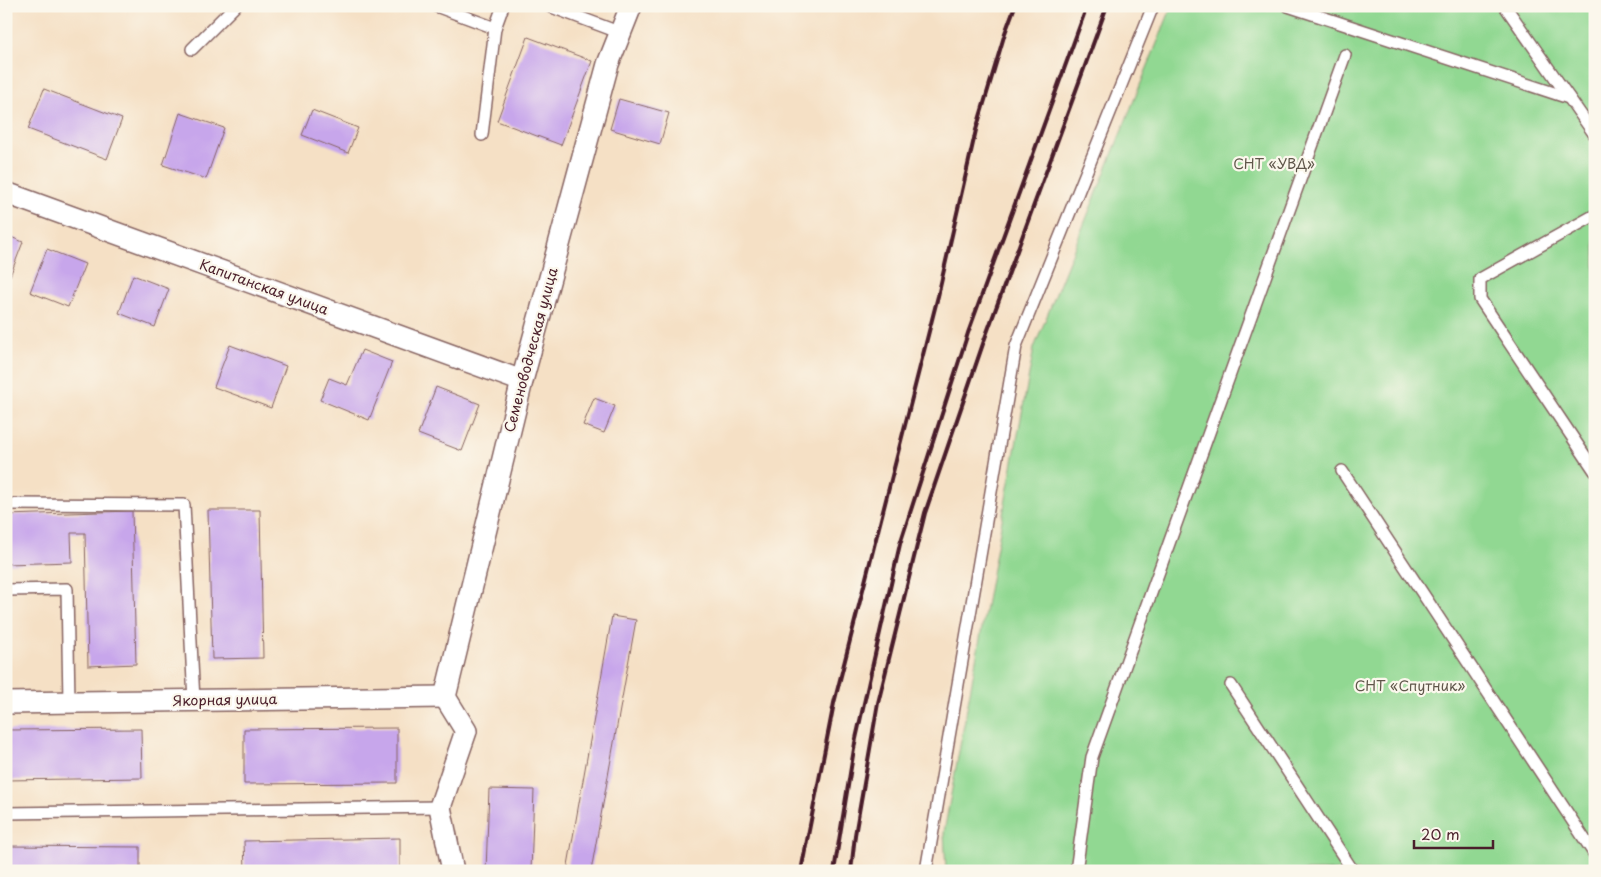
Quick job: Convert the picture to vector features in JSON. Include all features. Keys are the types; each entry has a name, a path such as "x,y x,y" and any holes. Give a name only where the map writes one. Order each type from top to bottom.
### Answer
{"street":[{"name":"Семеноводческая улица","path":"445,697 522,381 608,64 631,6"},
{"name":"Капитанская улица","path":"6,193 522,381"},
{"name":"Якорная улица","path":"6,703 445,697"},
{"path":"445,697 466,731 440,807 453,871"}],"lane":[{"path":"192,49 235,6"},
{"path":"436,6 495,28"},
{"path":"482,135 495,28 503,6"},
{"path":"549,6 621,34"},
{"path":"926,871 1016,346 1153,6"},
{"path":"1288,6 1569,98"},
{"path":"1505,6 1595,135"},
{"path":"1076,871 1092,757 1345,55"},
{"path":"1595,215 1480,279 1480,299 1595,470"},
{"path":"1342,471 1595,855"},
{"path":"6,504 184,505 194,700"},
{"path":"6,590 67,589 70,702"},
{"path":"1231,685 1353,871"},
{"path":"6,813 440,807"}],"green space":[{"path":"1172,6 1595,6 1595,871 946,871 944,832 1034,348"}],"building":[{"path":"528,37 592,61 561,145 497,121"},
{"path":"44,89 122,119 107,159 28,129"},
{"path":"619,99 669,113 660,144 610,129"},
{"path":"312,110 358,128 348,153 302,135"},
{"path":"180,113 224,128 206,179 163,165"},
{"path":"6,235 23,242 10,276 6,275"},
{"path":"47,249 85,264 68,307 30,292"},
{"path":"133,275 169,289 155,327 119,313"},
{"path":"230,345 286,366 271,408 214,387"},
{"path":"362,350 392,362 369,420 320,400 329,378 347,385"},
{"path":"436,387 480,404 462,451 418,434"},
{"path":"594,398 615,406 604,433 583,425"},
{"path":"208,510 260,510 263,658 212,659"},
{"path":"132,511 136,664 88,666 85,533 71,533 72,562 6,564 6,515"},
{"path":"612,616 636,620 591,871 567,871"},
{"path":"397,728 397,783 244,784 244,729"},
{"path":"141,729 142,778 6,780 6,730"},
{"path":"489,789 534,790 531,871 486,871"},
{"path":"400,838 400,871 245,871 244,841"},
{"path":"6,846 140,847 140,871 6,871"}],"railway":[{"path":"801,871 834,703 938,296 976,130 1015,6"},
{"path":"834,871 855,743 900,544 968,333 1087,6"},
{"path":"851,871 855,835 878,703 925,513 985,338 1107,6"}],"park label":[{"name":"СНТ «УВД»","path":"1274,164"},
{"name":"СНТ «Спутник»","path":"1410,686"}]}
